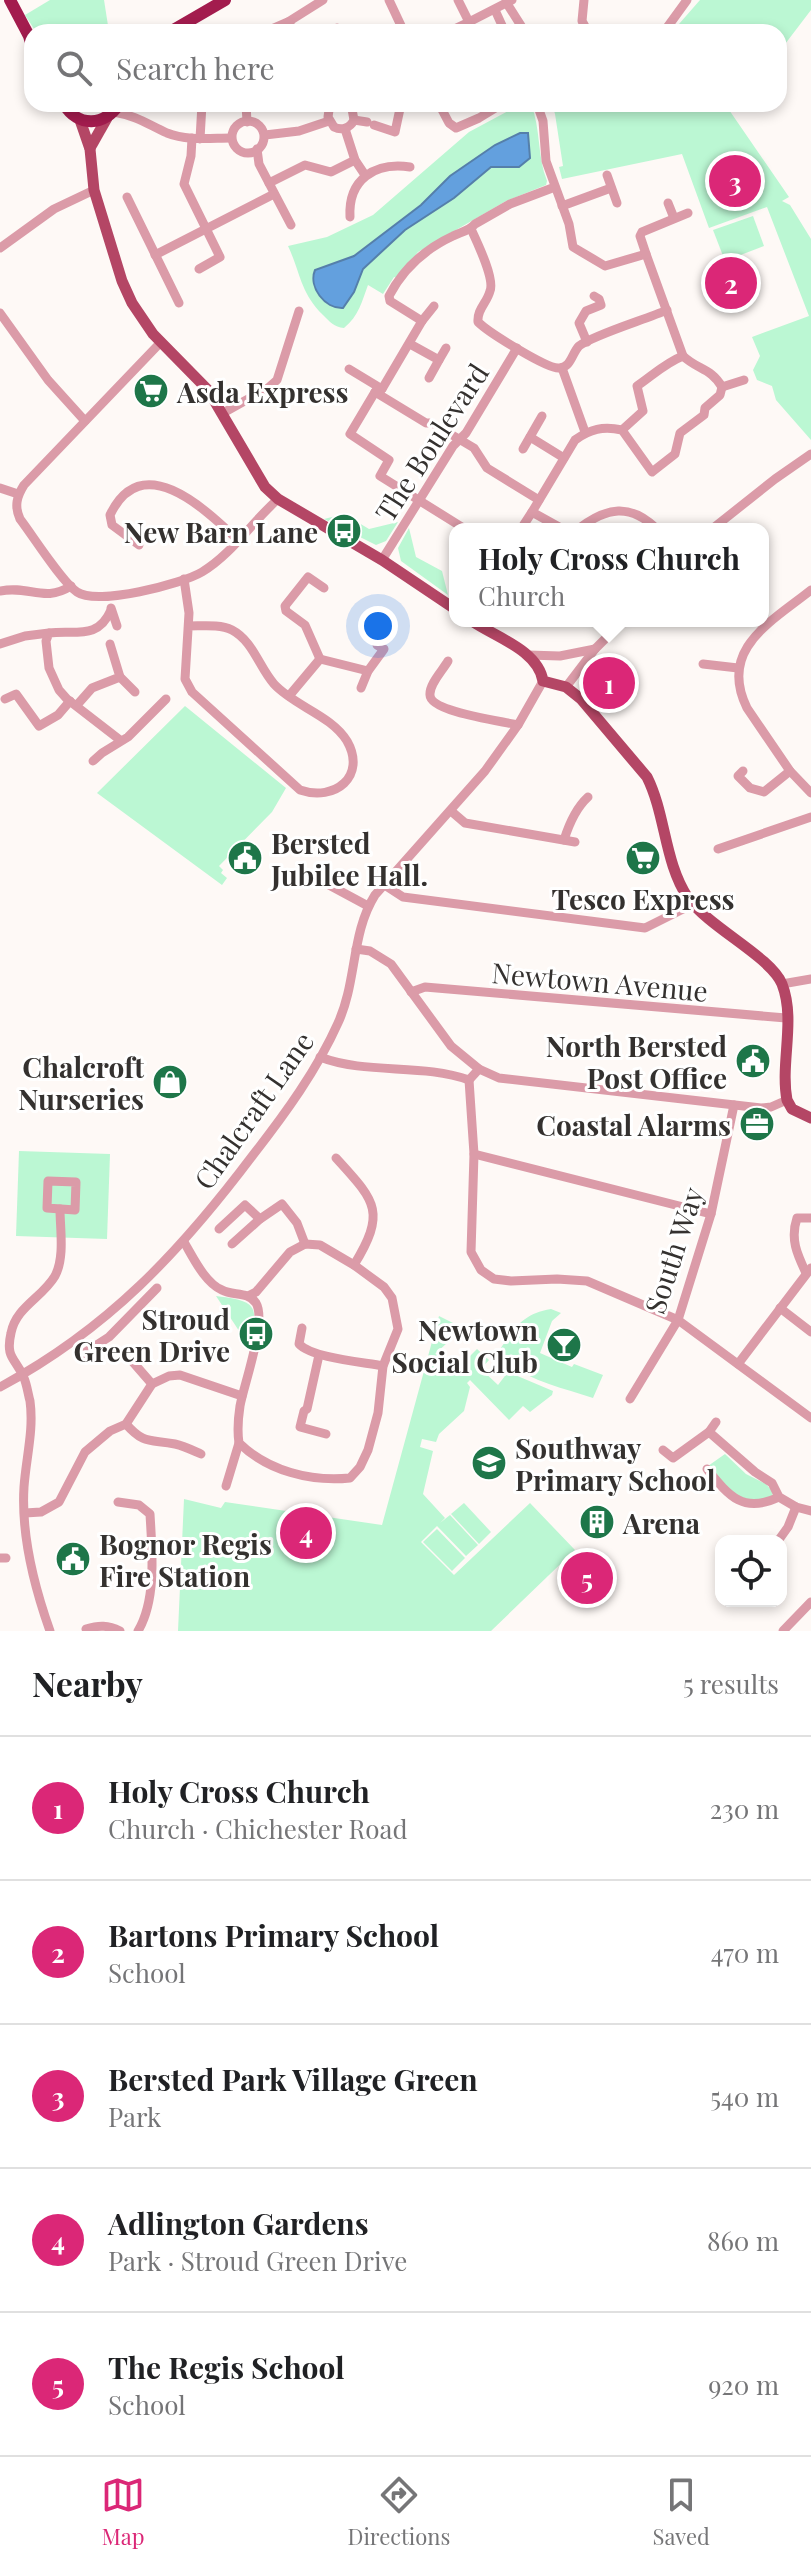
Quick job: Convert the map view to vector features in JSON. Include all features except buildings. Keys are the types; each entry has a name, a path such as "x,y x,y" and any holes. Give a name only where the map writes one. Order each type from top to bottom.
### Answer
{"highway":[{"path":"10,0 24,27"},
{"path":"184,24 225,0"},
{"path":"70,112 80,120 92,122 111,112"}],"main road":[{"path":"90,149 112,112"},
{"path":"80,120 90,149 94,190 128,295 161,342 208,390 265,487 278,499 382,560 449,605"},
{"path":"482,627 528,655 538,666 543,681 566,687 581,699 647,777 654,790 675,872 693,904 707,919 773,971 782,984 786,1001 787,1100 792,1109 811,1118"}],"street":[{"path":"283,24 323,0"},
{"path":"389,0 400,24"},
{"path":"458,0 468,24"},
{"path":"584,0 584,24"},
{"path":"670,24 687,0"},
{"path":"472,24 509,1 521,24"},
{"path":"495,10 501,24"},
{"path":"117,112 140,118 169,134 231,138"},
{"path":"135,112 140,118"},
{"path":"199,269 220,257 184,184 201,112"},
{"path":"246,112 247,122"},
{"path":"329,112 329,121 334,127 345,129"},
{"path":"345,129 354,120 353,112"},
{"path":"354,120 395,132 399,112"},
{"path":"443,112 456,128 489,112"},
{"path":"540,112 544,126 546,161 573,247 605,266 646,254"},
{"path":"265,135 299,131 329,121"},
{"path":"247,122 261,127 265,135 263,144 257,149 239,149 232,143 235,128 247,122"},
{"path":"345,129 355,160 365,175"},
{"path":"257,149 259,164 291,225"},
{"path":"269,183 305,165 331,172 355,160"},
{"path":"350,217 351,199 365,175 388,166 410,167"},
{"path":"607,175 617,203"},
{"path":"422,321 390,301 392,291 406,270 420,256 510,204 555,187"},
{"path":"562,206 611,188"},
{"path":"0,248 54,209 94,190"},
{"path":"155,255 274,194"},
{"path":"127,197 181,299"},
{"path":"668,203 674,218"},
{"path":"688,213 642,232 640,236 683,356 709,371 722,387"},
{"path":"471,229 492,283 478,322 550,366 567,366 576,349 587,342 667,310"},
{"path":"587,342 579,323 586,311 601,305 594,296"},
{"path":"434,306 350,434 389,460 380,476 455,523"},
{"path":"223,413 277,380 299,311"},
{"path":"0,313 48,380 85,421"},
{"path":"161,342 31,477 18,494 16,506 20,519 71,586 87,596 110,596 202,573 278,499"},
{"path":"410,344 439,360"},
{"path":"429,378 446,348"},
{"name":"The Boulevard","path":"382,560 466,433 517,348"},
{"path":"525,523 575,440 585,432 601,428 622,430 643,411 637,386 651,379 659,368 683,356"},
{"path":"562,368 585,432"},
{"path":"349,369 426,423 432,423 474,448 487,468 539,500"},
{"path":"722,387 744,380"},
{"path":"622,430 652,472 675,454 680,433 704,415 705,408 720,395 722,387"},
{"path":"523,449 542,416"},
{"path":"530,437 564,458"},
{"path":"720,523 811,454"},
{"path":"139,545 112,525 110,515 128,493 150,484 166,487 184,496 215,518 238,540"},
{"path":"0,488 18,494"},
{"path":"588,523 604,514 626,511 639,514 650,523"},
{"path":"532,512 552,523"},
{"path":"320,659 305,625 286,611 285,606 308,577 324,588"},
{"path":"184,579 189,599 185,679 192,692 300,790 331,793 348,779 352,753 341,734 275,686 238,634 224,628 189,626"},
{"path":"0,591 17,588 53,595 71,586"},
{"path":"769,624 811,590"},
{"path":"110,596 117,626"},
{"path":"0,644 25,636 98,629 111,610"},
{"path":"566,687 595,649 617,627"},
{"path":"765,627 747,646 738,668 741,697 790,771 811,793"},
{"path":"49,633 46,641 51,673 59,690 120,740"},
{"path":"110,644 120,677 135,692"},
{"path":"361,688 368,671 384,649 377,645"},
{"path":"528,655 560,656 595,649"},
{"path":"289,696 320,659"},
{"path":"320,659 368,671"},
{"path":"448,661 430,691 429,698 433,704 518,725"},
{"path":"703,664 738,668"},
{"path":"5,699 16,694 39,726 92,688 120,677"},
{"name":"Chalcraft Lane","path":"0,1387 98,1323 128,1297 184,1242 270,1133 320,1057 343,1010 368,906 383,884 451,811 518,725 543,681"},
{"path":"93,761 128,737 166,699"},
{"path":"743,771 738,776 750,788 764,792 790,771"},
{"path":"451,811 465,823 570,841 580,804 588,797"},
{"path":"718,849 811,817"},
{"path":"383,884 403,897 645,928 693,904"},
{"path":"329,885 368,906"},
{"path":"356,949 384,958 445,1039 479,1069 499,1078 734,1105 771,1107 787,1100"},
{"path":"782,984 811,979"},
{"name":"Newtown Avenue","path":"411,992 425,987 786,1018"},
{"path":"320,1057 340,1063 454,1072 469,1080 472,1088 474,1154 471,1252 481,1270 494,1279 503,1280 587,1281 678,1320 811,1418"},
{"path":"454,1072 464,1058"},
{"path":"469,1080 479,1069"},
{"name":"South Way","path":"630,1399 678,1320 711,1214 734,1105"},
{"path":"474,1154 711,1214"},
{"path":"336,1158 358,1182 375,1216 372,1233 354,1265"},
{"path":"232,1244 282,1204 297,1223 305,1244"},
{"path":"219,1229 245,1205 260,1219"},
{"path":"50,1631 31,1564 25,1513 30,1403 23,1374 11,1360 9,1344 16,1317 55,1275 60,1258 60,1209"},
{"path":"738,1364 808,1270 794,1245 793,1230 797,1218 811,1218"},
{"path":"184,1242 212,1284 223,1291 248,1296 256,1304 259,1320 242,1396 237,1429 239,1443 226,1486"},
{"path":"239,1443 268,1465 310,1477 350,1478 360,1467 368,1450 378,1413 383,1366 398,1329 396,1310 384,1287 320,1245 305,1244 290,1252 256,1292 248,1296"},
{"path":"78,1357 109,1337 157,1288"},
{"path":"780,1308 811,1332"},
{"path":"98,1323 109,1337"},
{"path":"302,1328 299,1344 306,1351 383,1366"},
{"path":"319,1355 300,1427 326,1434"},
{"path":"132,1361 152,1384"},
{"path":"25,1513 41,1512 59,1502 85,1452 110,1431 126,1424 152,1384 169,1376 180,1375 242,1396"},
{"path":"663,1450 673,1458 709,1432 716,1422"},
{"path":"126,1424 137,1437 150,1442 181,1445 201,1454"},
{"path":"709,1432 772,1483 779,1497 811,1511"},
{"path":"707,1469 736,1499 765,1504 779,1497"},
{"path":"118,1502 139,1505 150,1514 151,1581 145,1619 138,1631"},
{"path":"129,1514 130,1503"},
{"path":"786,1535 792,1530 796,1507"},
{"path":"783,1631 811,1602"},
{"path":"802,1610 811,1618"},
{"path":"89,1625 110,1626 120,1631"}],"green space":[{"path":"50,0 104,0 108,24 31,24 25,15"},
{"path":"700,0 811,0 811,10 787,42 787,24 679,24"},
{"path":"506,112 534,112 546,185 506,201 418,252 397,278 394,277 383,294 368,285 357,313 344,328 337,327 315,307 288,246 327,237 373,215 469,132"},
{"path":"731,112 789,197 782,201 790,205 811,239 811,440 776,400 772,386 757,380 753,370 760,356 752,337 809,316 767,207 709,228 682,154 562,179 555,114"},
{"path":"753,216 764,246 725,261 713,230"},
{"path":"344,514 369,529 398,522 386,541 376,545 324,519"},
{"path":"409,528 416,557 442,571 448,595 401,561 398,548"},
{"path":"185,706 286,788 272,812 219,866 227,878 222,885 97,793"},
{"path":"19,1151 110,1154 107,1239 16,1236"},
{"path":"216,1296 240,1300 252,1308 254,1322 249,1346"},
{"path":"551,1309 561,1313 552,1321 540,1353 572,1367 574,1364 603,1375 593,1398 530,1376 496,1355 524,1319"},
{"path":"439,1316 461,1327 454,1335 447,1330 441,1338 447,1343 435,1354 443,1356 456,1370 477,1349 489,1360 481,1369 498,1385 508,1372 553,1391 530,1412 523,1406 509,1420 470,1380 467,1383 470,1387 464,1411 439,1434 436,1442 422,1439 420,1447 433,1451 423,1494 445,1518 440,1523 450,1515 478,1545 466,1556 437,1526 421,1542 454,1575 530,1503 575,1550 491,1631 178,1631 184,1499 221,1508 225,1502 382,1525"},
{"path":"725,1454 746,1474 766,1484 773,1492 772,1497 753,1501 728,1488 708,1466"},
{"path":"464,1503 491,1532 479,1544 451,1514"},
{"path":"437,1529 465,1558 452,1571 423,1542"}],"water":[{"path":"520,133 528,133 530,158 519,167 491,167 454,198 405,230 363,269 354,292 343,308 324,301 316,290 315,270 354,256 421,205 450,176 495,145"}],"place":[{"name":"Bersted Park Village Green","path":"735,181"},
{"name":"Bartons Primary School","path":"731,283"},
{"name":"Asda Express","path":"151,391"},
{"name":"New Barn Lane","path":"344,531"},
{"name":"Holy Cross Church","path":"609,683"},
{"name":"Bersted Jubilee Hall.","path":"245,858"},
{"name":"Tesco Express","path":"643,858"},
{"name":"North Bersted Post Office","path":"753,1061"},
{"name":"Chalcroft Nurseries","path":"170,1082"},
{"name":"Coastal Alarms","path":"757,1124"},
{"name":"Stroud Green Drive","path":"256,1334"},
{"name":"Newtown Social Club","path":"564,1345"},
{"name":"Southway Primary School","path":"489,1463"},
{"name":"Arena","path":"597,1522"},
{"name":"Adlington Gardens","path":"306,1533"},
{"name":"Bognor Regis Fire Station","path":"73,1559"},
{"name":"The Regis School","path":"587,1578"}]}
